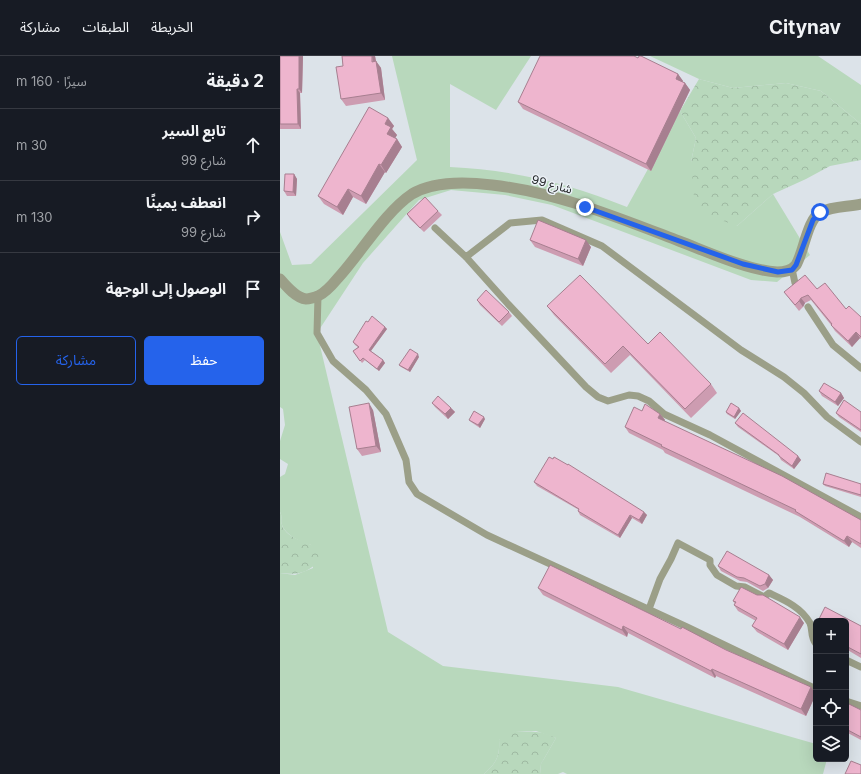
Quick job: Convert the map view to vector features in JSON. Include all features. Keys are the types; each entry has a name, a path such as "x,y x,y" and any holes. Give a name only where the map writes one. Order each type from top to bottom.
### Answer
{"street":[{"name":"شارع 99","path":"280,279 290,290 306,299 318,296 350,265 390,214 413,193 431,187 482,183 510,187 544,195 638,225 743,264 778,272 792,270"},
{"path":"792,270 798,261 810,227 816,215 825,210 861,204"}],"lane":[{"path":"466,256 510,223 542,220 602,246 741,350 784,377 804,393 827,417 861,442"},
{"path":"435,228 466,256 508,304 586,387 598,397 608,401 629,395 638,396 649,401 664,414 710,435 861,517"},
{"path":"792,270 795,283"},
{"path":"318,296 317,333 333,361 366,390 386,414 406,460 409,482 417,494 487,535 649,609 813,689"},
{"path":"808,307 833,345 861,368"},
{"path":"649,609 660,579 678,543 710,560 710,565 717,575 736,586 745,587 764,597 769,593 789,602 802,612 810,624 813,640"},
{"path":"849,661 861,667"},
{"path":"849,702 861,706"}],"green space":[{"path":"392,56 531,56 496,110 450,84 450,167 496,171 540,179 583,191 627,207 680,111 696,138 691,162 737,226 773,194 810,255 777,282 751,280 552,205 505,195 451,190 419,200 363,263 317,333 388,632 443,666 618,687 813,743 813,762 826,762 823,774 567,774 563,772 558,774 540,774 541,764 556,738 536,731 515,731 499,740 498,755 492,766 484,774 280,774 280,573 295,575 313,568 311,545 298,540 284,529 281,522 280,512 280,477 285,474 288,464 280,459 280,441 285,425 283,409 280,407 280,232 292,265 311,264 417,160"},
{"path":"650,56 818,56 861,85 861,124 821,91 786,83 733,88 699,79"},
{"path":"699,79 733,88 786,83 821,91 861,124 861,160 830,166 773,194 737,226 707,215 694,197 691,162 696,138 680,111"},
{"path":"280,512 281,522 284,529 294,538 311,545 318,552 319,560 315,565 306,571 291,574 280,573"},
{"path":"515,731 541,733 551,735 556,738 541,764 540,774 484,774 492,766 498,755 499,740 506,732"}],"building":[{"path":"280,56 299,56 299,89 297,89 298,124 280,124"},
{"path":"342,56 372,56 372,62 376,61 381,93 341,99 336,67 343,66"},
{"path":"540,56 634,56 638,58 641,56 678,74 676,79 685,83 646,164 518,102"},
{"path":"369,107 388,118 385,124 391,127 387,134 397,139 381,165 379,164 361,196 348,189 337,207 318,196"},
{"path":"285,174 294,174 293,192 284,191"},
{"path":"425,197 438,211 420,228 407,214"},
{"path":"538,220 586,240 578,259 530,240"},
{"path":"580,275 648,344 660,332 711,384 685,409 623,346 605,364 547,306"},
{"path":"805,275 817,289 825,283 846,309 849,306 861,317 861,337 856,332 848,341 831,325 832,324 808,295 801,298 795,305 784,292"},
{"path":"486,290 509,312 499,322 477,300"},
{"path":"372,316 385,327 369,350 383,360 377,369 363,358 360,361 353,351 359,347 353,342 366,321 368,322"},
{"path":"410,349 418,354 408,370 399,365"},
{"path":"824,383 841,393 835,402 819,391"},
{"path":"438,396 451,408 445,414 432,403"},
{"path":"844,400 861,412 861,430 836,413"},
{"path":"369,403 376,446 357,449 349,407"},
{"path":"731,403 739,408 734,417 726,412"},
{"path":"645,404 660,414 658,418 782,476 861,520 861,544 847,536 844,541 795,511 796,510 661,446 662,445 625,427 634,407 642,411"},
{"path":"474,411 484,417 478,425 469,420"},
{"path":"743,413 798,456 792,466 735,423"},
{"path":"549,457 553,459 554,457 568,464 644,512 639,520 630,515 618,535 534,482"},
{"path":"826,473 861,484 861,495 823,484"},
{"path":"727,551 769,575 765,584 760,586 744,578 737,577 718,566"},
{"path":"550,565 681,629 682,627 726,650 811,687 801,709 712,669 711,671 623,626 622,630 538,588"},
{"path":"741,587 757,595 763,595 800,617 784,644 752,626 757,618 734,605 736,602 733,601"},
{"path":"825,607 846,618 820,618"},
{"path":"849,620 861,626 861,654 849,648"},
{"path":"849,704 861,710 861,737 849,731"},
{"path":"851,761 861,765 861,774 845,774"}],"route":[{"path":"585,207 743,264 778,272 792,270 796,265 813,220 820,212"}]}
